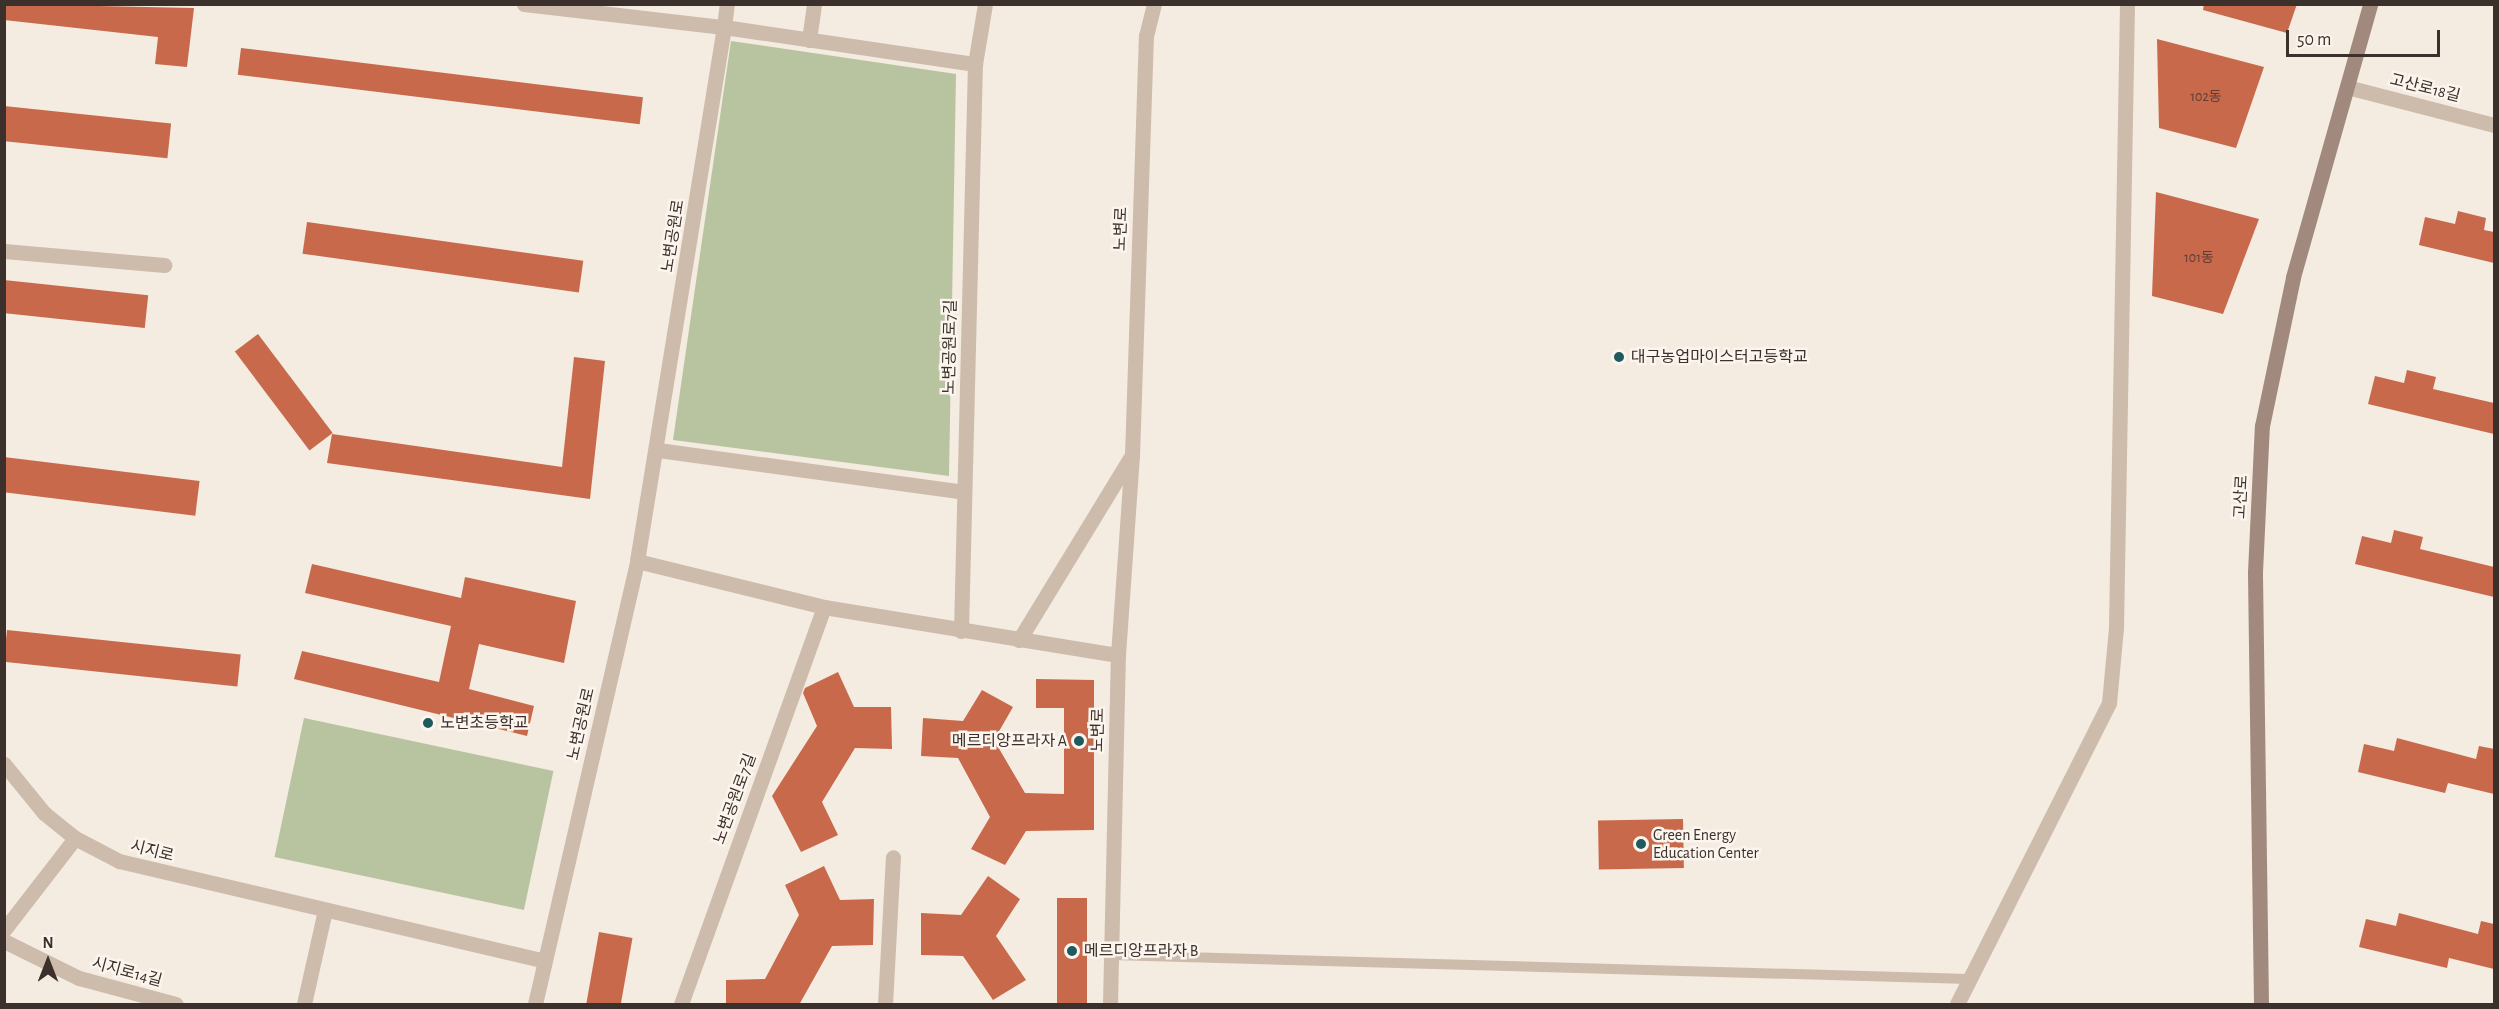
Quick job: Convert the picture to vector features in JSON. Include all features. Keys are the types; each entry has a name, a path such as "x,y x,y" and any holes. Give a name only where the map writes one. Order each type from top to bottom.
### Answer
{"main road":[{"name":"고산로","path":"2261,1005 2255,572 2262,426 2293,277 2370,4"}],"street":[{"path":"524,4 724,27 975,64"},
{"name":"노변공원로","path":"535,1005 637,561 658,450 727,4"},
{"path":"809,40 814,4"},
{"name":"노변공원로7길","path":"961,631 975,64 985,4"},
{"name":"노변로","path":"1110,1005 1118,655 1132,456 1146,36 1154,4"},
{"path":"1957,1005 2109,703 2116,628 2127,4"},
{"name":"고산로18길","path":"2347,87 2494,124"},
{"path":"4,251 164,265"},
{"path":"658,450 964,492"},
{"name":"노변로","path":"1019,640 1132,456"},
{"path":"637,561 824,607 1118,655"},
{"name":"노변공원로7길","path":"681,1005 824,607"},
{"name":"시지로","path":"4,764 44,813 75,838 119,861 544,961"},
{"path":"4,930 75,838"},
{"path":"885,1005 893,857"},
{"path":"304,1005 326,910"},
{"name":"시지로14길","path":"4,941 79,978 176,1005"}],"lane":[{"path":"1112,955 1969,979"}],"green space":[{"path":"731,41 956,74 949,476 673,440"},
{"path":"304,718 553,771 524,910 274,857"}],"building":[{"path":"4,4 194,8 187,67 155,64 158,37 4,20"},
{"path":"2204,4 2297,4 2287,33 2203,10"},
{"path":"2157,39 2264,67 2236,148 2159,128"},
{"path":"241,48 643,97 640,124 238,75"},
{"path":"4,106 171,124 167,158 4,141"},
{"path":"2156,192 2259,219 2223,314 2152,296"},
{"path":"2458,211 2486,218 2484,230 2494,232 2494,263 2419,245 2425,217 2455,224"},
{"path":"307,222 583,261 579,293 303,254"},
{"path":"4,280 148,295 145,328 4,313"},
{"path":"258,334 333,433 309,450 235,351"},
{"path":"574,357 605,361 590,499 327,463 332,434 562,467"},
{"path":"2407,370 2436,377 2433,389 2494,403 2494,434 2368,404 2375,376 2404,383"},
{"path":"4,457 200,481 195,516 4,492"},
{"path":"2394,530 2423,537 2420,549 2494,567 2494,597 2355,564 2362,536 2391,543"},
{"path":"312,564 461,598 465,577 576,601 564,663 479,644 469,689 534,706 527,736 294,679 302,651 439,682 451,626 305,593"},
{"path":"7,630 241,655 237,686 4,662"},
{"path":"838,672 854,707 891,707 892,749 855,748 822,802 838,835 801,852 772,796 817,726 803,693 805,688"},
{"path":"1036,679 1094,680 1094,830 1026,831 1005,865 971,849 990,817 958,758 921,756 923,718 963,721 982,690 1013,707 994,740 1025,793 1064,794 1064,708 1036,708"},
{"path":"2397,738 2476,759 2479,746 2494,749 2494,794 2448,783 2445,793 2358,772 2364,744 2394,751"},
{"name":"Green Energy Education Center","path":"1683,819 1684,868 1599,869 1598,820"},
{"path":"824,866 840,900 874,899 873,945 832,946 799,1005 726,1005 726,980 765,979 799,915 785,885"},
{"path":"988,876 1020,899 996,936 1026,980 993,1000 963,956 921,955 921,913 961,915"},
{"name":"메르디앙프라자 B","path":"1057,898 1087,898 1087,1004 1057,1004"},
{"path":"2399,913 2478,934 2481,921 2494,924 2494,969 2449,958 2447,968 2359,947 2366,919 2396,926"},
{"path":"599,932 632,938 621,1004 586,1004"}],"place":[{"name":"대구농업마이스터고등학교","path":"1619,357"},
{"name":"노변초등학교","path":"428,723"},
{"name":"메르디앙프라자 A","path":"1079,741"},
{"name":"Green Energy Education Center","path":"1641,844"},
{"name":"메르디앙프라자 B","path":"1072,951"}]}
